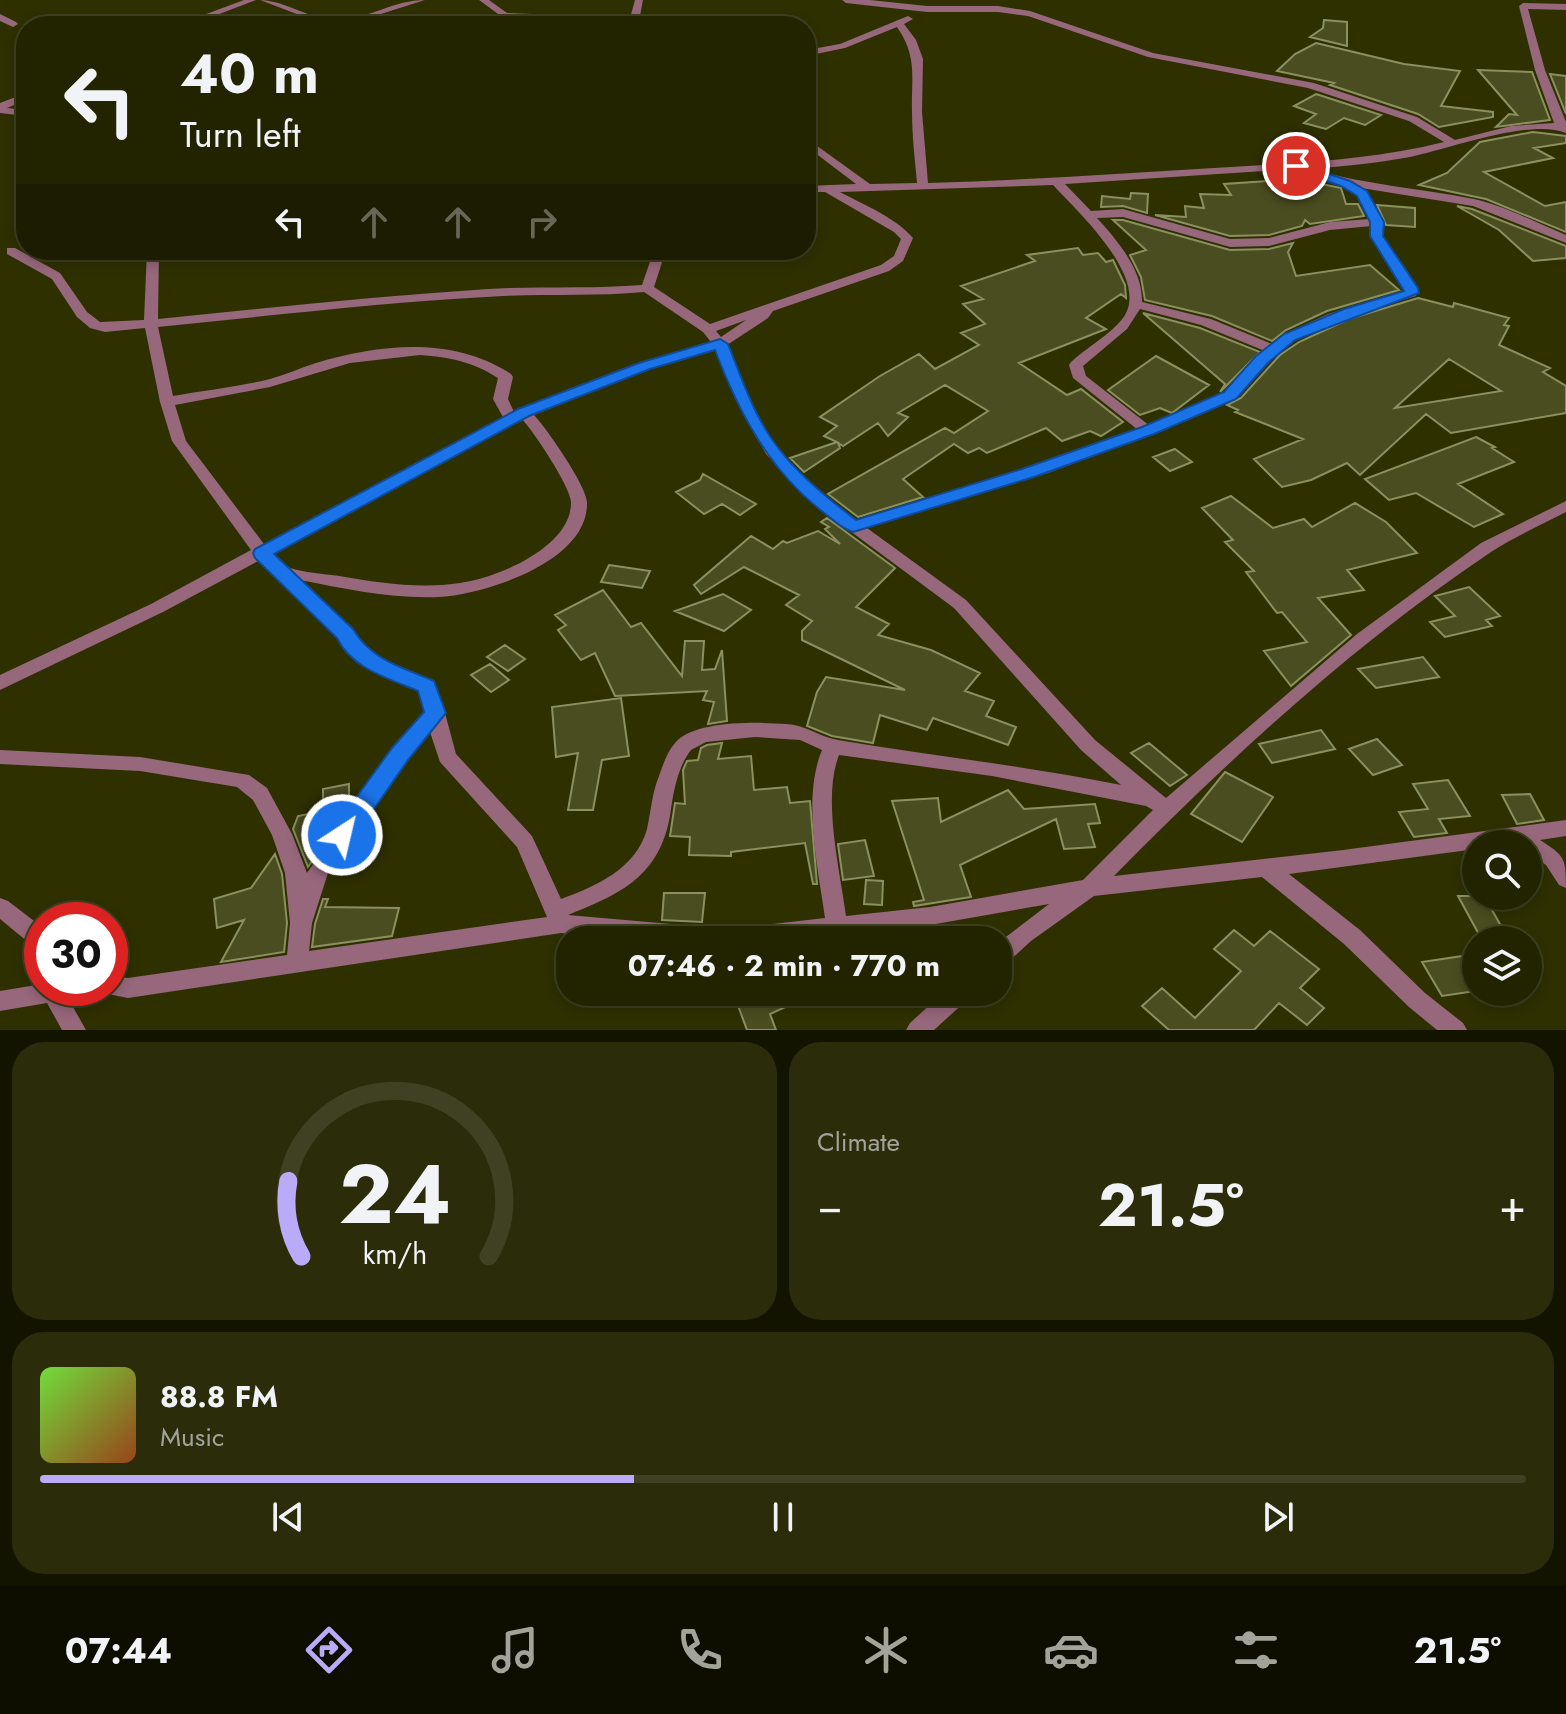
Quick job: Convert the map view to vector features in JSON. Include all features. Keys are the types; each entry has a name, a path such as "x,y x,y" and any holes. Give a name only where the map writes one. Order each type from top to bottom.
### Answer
{"street":[{"path":"207,16 252,0"},
{"path":"264,0 307,16"},
{"path":"367,16 421,0"},
{"path":"483,0 505,16"},
{"path":"846,0 927,9 998,9 1030,14 1151,55 1310,85 1413,119 1451,142"},
{"path":"816,51 842,46 899,23 940,0"},
{"path":"1541,0 1566,5"},
{"path":"816,189 1056,182 1296,166 1409,154 1511,129 1564,127 1540,70 1526,3 1566,5"},
{"path":"0,17 13,24"},
{"path":"899,23 911,40 918,59 917,112 923,187"},
{"path":"816,149 868,188"},
{"path":"1296,166 1346,183 1476,203 1566,239"},
{"path":"1056,182 1117,249 1129,268 1137,296 1132,316 1076,365 1080,378 1148,431"},
{"path":"853,527 1028,473 1148,431 1230,396 1289,337 1316,324 1411,293 1411,288 1376,236 1377,222 1362,194 1346,183"},
{"path":"871,216 876,204 891,188"},
{"path":"708,329 871,274 899,258 907,238 898,229 827,189"},
{"path":"1086,215 1123,213 1230,243 1269,242 1330,226 1377,222"},
{"path":"23,260 54,274 70,292 81,318 91,326 105,328 418,297 531,290 604,292 647,288 708,329 720,344 741,396 771,451 821,502 960,604 1088,745 1159,804"},
{"path":"153,260 151,323 167,402 179,441 262,553 346,634 351,645 367,660 426,686 447,757 525,842 559,917"},
{"path":"647,288 657,260"},
{"path":"1135,304 1206,322 1274,350"},
{"path":"0,683 157,608 518,415 644,366 720,344 763,315 769,307"},
{"path":"167,402 268,383 328,364 410,351 439,351 473,358 506,377 499,400 502,411 518,415 538,427 577,492 579,508 567,535 543,558 461,589 405,590 281,571"},
{"path":"1012,944 1089,888 1159,804 1189,787 1363,638 1487,547 1566,506"},
{"path":"301,923 318,870 400,754 436,713"},
{"path":"559,917 637,869 655,837 662,792 678,754 697,736 735,732 799,732 833,747 974,765 1159,804"},
{"path":"833,747 825,758 824,817 837,926 930,916 1089,888 1462,842"},
{"path":"0,757 140,764 242,780 260,794 282,834 296,873 301,923 297,962"},
{"path":"1553,859 1560,828"},
{"path":"1542,852 1553,859 1566,879"},
{"path":"1265,867 1352,937 1417,1000 1455,1030"},
{"path":"0,907 24,926"},
{"path":"128,988 559,917 631,926"},
{"path":"0,1001 24,997"},
{"path":"61,1006 74,1030"},
{"path":"918,1030 945,1006"}],"building":[{"path":"1324,20 1347,22 1347,46 1310,37 1323,28"},
{"path":"1316,43 1404,64 1460,71 1441,106 1493,112 1493,117 1439,127 1418,114 1330,85 1334,83 1277,71 1295,54"},
{"path":"1478,70 1532,72 1550,120 1496,127 1509,114 1517,115"},
{"path":"1550,74 1566,76 1566,114"},
{"path":"1316,94 1381,115 1365,125 1344,118 1326,129 1304,123 1316,114 1294,106"},
{"path":"1533,132 1566,136 1566,143 1534,148 1553,158 1484,172 1545,206 1566,202 1566,232 1486,199 1419,185 1447,173 1480,142"},
{"path":"1298,179 1341,188 1346,204 1358,204 1364,216 1310,224 1305,220 1302,226 1269,235 1230,236 1155,215 1186,217 1185,206 1204,208 1200,194 1231,195 1224,184"},
{"path":"1131,193 1148,194 1147,213 1123,206 1101,207 1102,196 1130,199"},
{"path":"1377,205 1415,208 1415,227 1386,225"},
{"path":"1457,206 1566,246 1566,258 1533,261 1499,230"},
{"path":"1113,220 1123,220 1230,250 1269,249 1293,243 1288,252 1296,276 1370,265 1399,290 1327,311 1286,330 1272,341 1212,316 1145,300 1141,277 1130,255 1146,250"},
{"path":"1078,248 1083,255 1098,253 1106,262 1113,260 1125,285 1126,298 1121,294 1086,318 1106,329 1019,363 1067,395 1081,389 1123,422 1101,436 1090,431 1062,441 1046,428 987,453 979,448 968,453 954,444 903,479 923,497 858,517 828,494 945,428 954,433 988,411 945,385 898,413 908,417 888,436 878,423 843,446 838,443 840,448 804,472 790,458 837,442 824,436 837,426 820,417 880,376 919,354 935,369 979,345 961,333 985,324 963,304 983,299 961,286 1035,261 1027,255"},
{"path":"1418,298 1453,307 1454,303 1509,318 1504,325 1509,326 1499,345 1550,368 1543,372 1566,386 1566,413 1451,433 1426,414 1360,475 1347,463 1311,480 1282,487 1254,459 1303,439 1235,412 1238,410 1227,405 1241,398 1280,355 1299,342 1349,319","holes":["1449,359 1501,391 1395,408"]},
{"path":"1143,313 1200,328 1260,352 1220,392 1225,384"},
{"path":"1156,356 1209,385 1172,413 1160,408 1140,415 1108,390"},
{"path":"1476,437 1514,462 1458,484 1503,514 1474,527 1416,493 1389,500 1365,479"},
{"path":"1175,449 1192,462 1170,471 1153,457"},
{"path":"703,474 756,504 740,515 722,504 704,514 676,492 700,480"},
{"path":"1231,496 1273,528 1304,519 1312,527 1355,503 1386,522 1417,553 1347,570 1364,590 1318,598 1351,635 1291,686 1264,651 1307,642 1282,612 1277,613 1246,572 1254,571 1225,542 1233,540 1202,508"},
{"path":"827,518 895,568 856,607 889,624 878,635 931,650 980,673 965,691 994,701 986,716 1016,727 1008,745 933,718 927,730 880,715 873,743 832,736 807,726 817,692 826,677 905,690 802,640 802,631 812,621 786,605 799,595 744,567 701,594 694,585 751,536 773,549 783,541 787,543 818,531 840,544 825,529 829,527 821,522"},
{"path":"609,565 650,571 642,588 601,582"},
{"path":"1469,587 1500,616 1486,620 1492,626 1445,637 1430,622 1455,616 1435,596"},
{"path":"603,590 631,627 641,623 682,676 685,641 704,641 702,670 715,669 722,650 727,721 708,724 714,702 703,700 707,691 615,696 595,653 581,660 558,630 566,625 555,615"},
{"path":"723,594 751,610 724,631 675,611"},
{"path":"505,645 525,659 508,671 487,657"},
{"path":"1423,657 1439,677 1376,688 1358,669"},
{"path":"490,664 509,680 491,692 471,675"},
{"path":"621,698 629,756 602,760 593,810 568,810 578,753 556,757 552,707"},
{"path":"1321,730 1335,749 1272,763 1259,744"},
{"path":"1377,739 1402,765 1373,775 1349,749"},
{"path":"722,743 718,759 751,756 754,790 787,787 790,803 810,801 817,884 813,884 805,843 731,852 731,856 689,855 690,837 670,836 675,803 685,804 683,770 687,761 698,760 701,748"},
{"path":"1149,743 1187,775 1170,786 1131,753"},
{"path":"1225,772 1273,797 1242,842 1191,814"},
{"path":"1448,780 1470,816 1439,819 1447,833 1414,837 1399,812 1428,809 1413,784"},
{"path":"349,784 349,807 308,867 293,829 298,816 323,811 323,789"},
{"path":"1008,790 1024,809 1095,804 1100,823 1088,824 1095,847 1064,849 1056,819 960,865 971,897 914,906 913,902 924,900 892,801 938,798 941,822"},
{"path":"1530,794 1544,820 1517,824 1502,795"},
{"path":"865,840 874,876 843,880 838,844"},
{"path":"275,854 282,874 287,923 284,952 221,962 244,920 217,928 214,899 251,888"},
{"path":"866,880 883,881 882,905 864,904"},
{"path":"664,893 705,893 702,922 662,920"},
{"path":"323,899 328,899 325,907 399,908 392,936 312,947"},
{"path":"1466,910 1492,910 1501,926 1474,926"},
{"path":"1234,930 1254,946 1270,931 1319,969 1300,988 1324,1008 1307,1025 1279,1003 1254,1030 1169,1030 1142,1006 1162,988 1195,1018 1241,971 1214,949"},
{"path":"1462,956 1462,993 1442,996 1422,962"},
{"path":"738,1006 787,1006 770,1014 776,1030 747,1030"}],"route":[{"path":"342,835 400,754 436,713 426,686 367,660 351,645 346,634 262,553 512,418 644,366 720,344 741,396 771,451 821,502 853,527 1028,473 1148,431 1230,396 1262,360 1289,337 1349,312 1411,293 1411,288 1376,236 1377,222 1362,194 1346,183 1296,166"}]}
